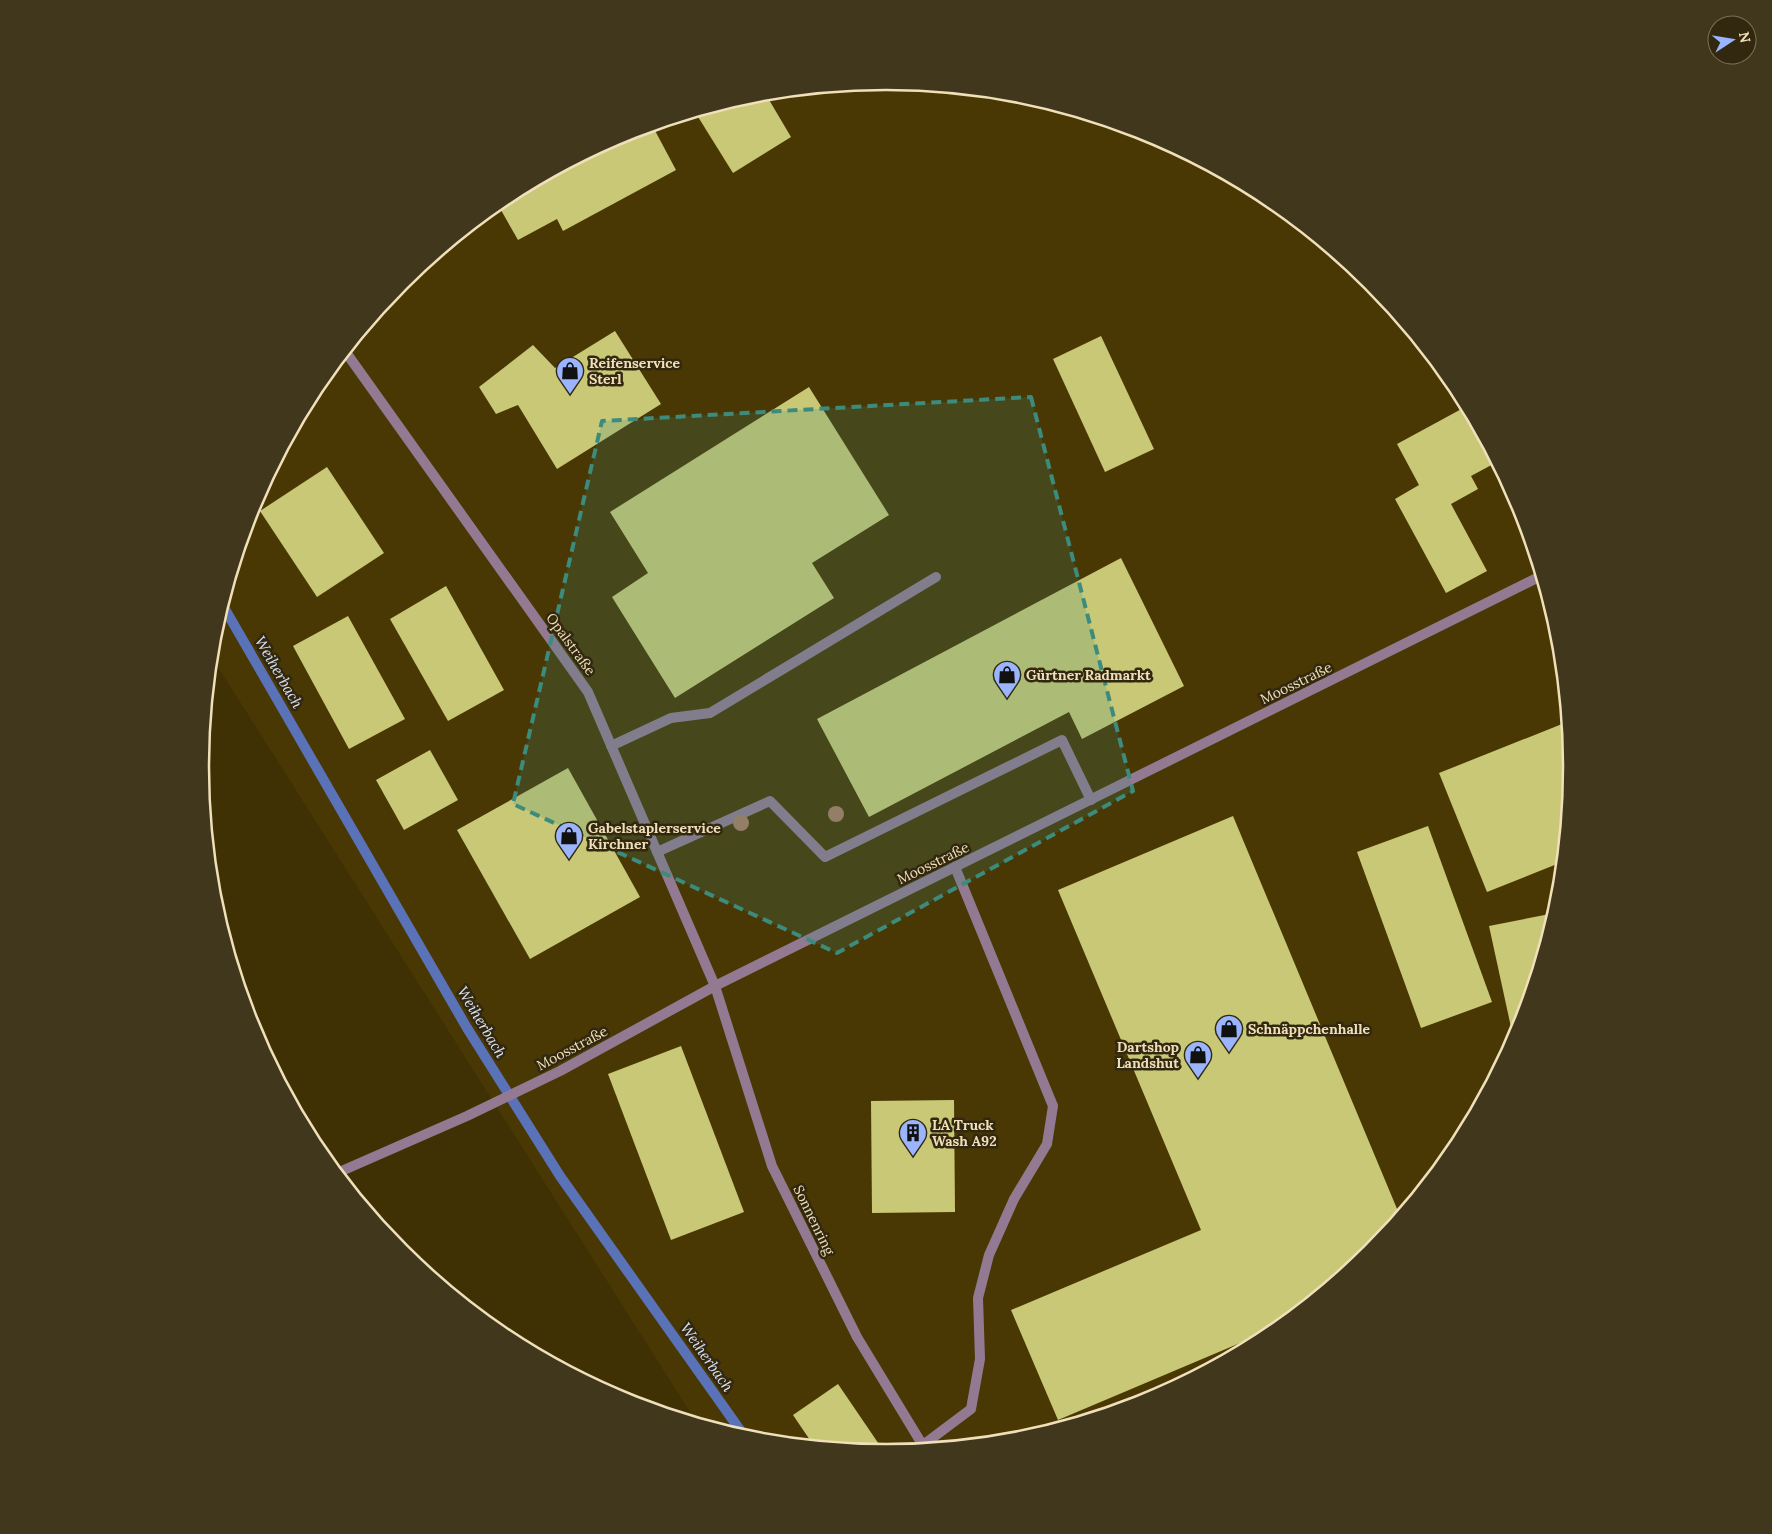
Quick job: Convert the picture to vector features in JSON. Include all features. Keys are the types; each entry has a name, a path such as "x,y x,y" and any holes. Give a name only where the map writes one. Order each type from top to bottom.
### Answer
{"street":[{"name":"Opalstraße","path":"348,356 588,692 715,986"},
{"path":"612,746 671,718 710,713 936,577"},
{"name":"Moosstraße","path":"343,1170 466,1116 560,1071 715,986 1536,579"},
{"path":"658,852 770,802 825,856 1062,740 1091,800"},
{"path":"929,1443 971,1409 980,1359 978,1298 989,1255 1014,1199 1047,1144 1053,1106 955,867"},
{"name":"Sonnenring","path":"715,986 772,1166 857,1337 922,1443"}],"highlighted area":[{"path":"1031,397 1133,791 837,953 513,804 602,421"}],"shaded area":[{"path":"842,91 930,91 1018,103 1061,113 1104,126 1185,160 1225,181 1262,204 1298,230 1365,288 1395,321 1449,391 1472,429 1493,468 1527,549 1550,635 1557,679 1562,723 1562,811 1550,899 1540,942 1527,985 1493,1066 1472,1106 1449,1143 1423,1179 1365,1246 1332,1276 1262,1330 1224,1353 1185,1374 1104,1408 1018,1431 974,1438 930,1443 842,1443 754,1431 692,1415 217,666 232,592 245,549 279,468 300,428 323,391 349,355 407,288 440,258 510,204 547,181 587,160 668,126 754,103 798,96"}],"building":[{"path":"769,101 791,137 733,173 698,117"},
{"path":"655,131 676,170 563,231 557,219 518,240 501,210 547,181 587,160"},
{"name":"Reifenservice Sterl","path":"615,331 661,404 557,469 518,405 496,414 479,387 533,345 555,368"},
{"path":"1101,336 1154,449 1105,472 1053,359"},
{"path":"809,387 889,515 812,563 834,598 675,698 612,597 648,573 610,512"},
{"path":"1460,410 1491,465 1471,476 1478,489 1451,504 1487,571 1446,593 1395,499 1419,485 1397,444"},
{"path":"327,467 384,553 317,597 260,511"},
{"name":"Gürtner Radmarkt","path":"1121,558 1184,686 1082,739 1069,712 869,817 817,719"},
{"path":"446,586 504,690 448,721 390,619"},
{"path":"348,616 405,719 349,749 293,646"},
{"path":"1562,724 1562,811 1555,865 1487,892 1439,773"},
{"path":"430,750 458,800 404,830 376,780"},
{"path":"568,768 640,897 530,959 457,830"},
{"name":"Schnäppchenhalle","path":"1233,816 1397,1210 1365,1246 1332,1276 1262,1330 1242,1342 1058,1420 1011,1310 1201,1230 1058,890"},
{"path":"1428,826 1492,1002 1421,1028 1357,852"},
{"path":"1546,915 1527,985 1511,1026 1489,926"},
{"path":"681,1046 744,1212 671,1240 608,1074"},
{"name":"LA Truck Wash A92","path":"954,1100 955,1212 872,1213 871,1101"},
{"path":"838,1384 879,1444 842,1443 809,1439 793,1415"}],"waterway":[{"name":"Weiherbach","path":"227,613 467,1028 560,1176 738,1427"}],"place":[{"name":"Reifenservice Sterl","path":"570,395"},
{"name":"Gürtner Radmarkt","path":"1007,699"},
{"name":"Gabelstaplerservice Kirchner","path":"569,860"},
{"name":"Schnäppchenhalle","path":"1229,1053"},
{"name":"Dartshop Landshut","path":"1198,1079"},
{"name":"LA Truck Wash A92","path":"913,1157"}]}
